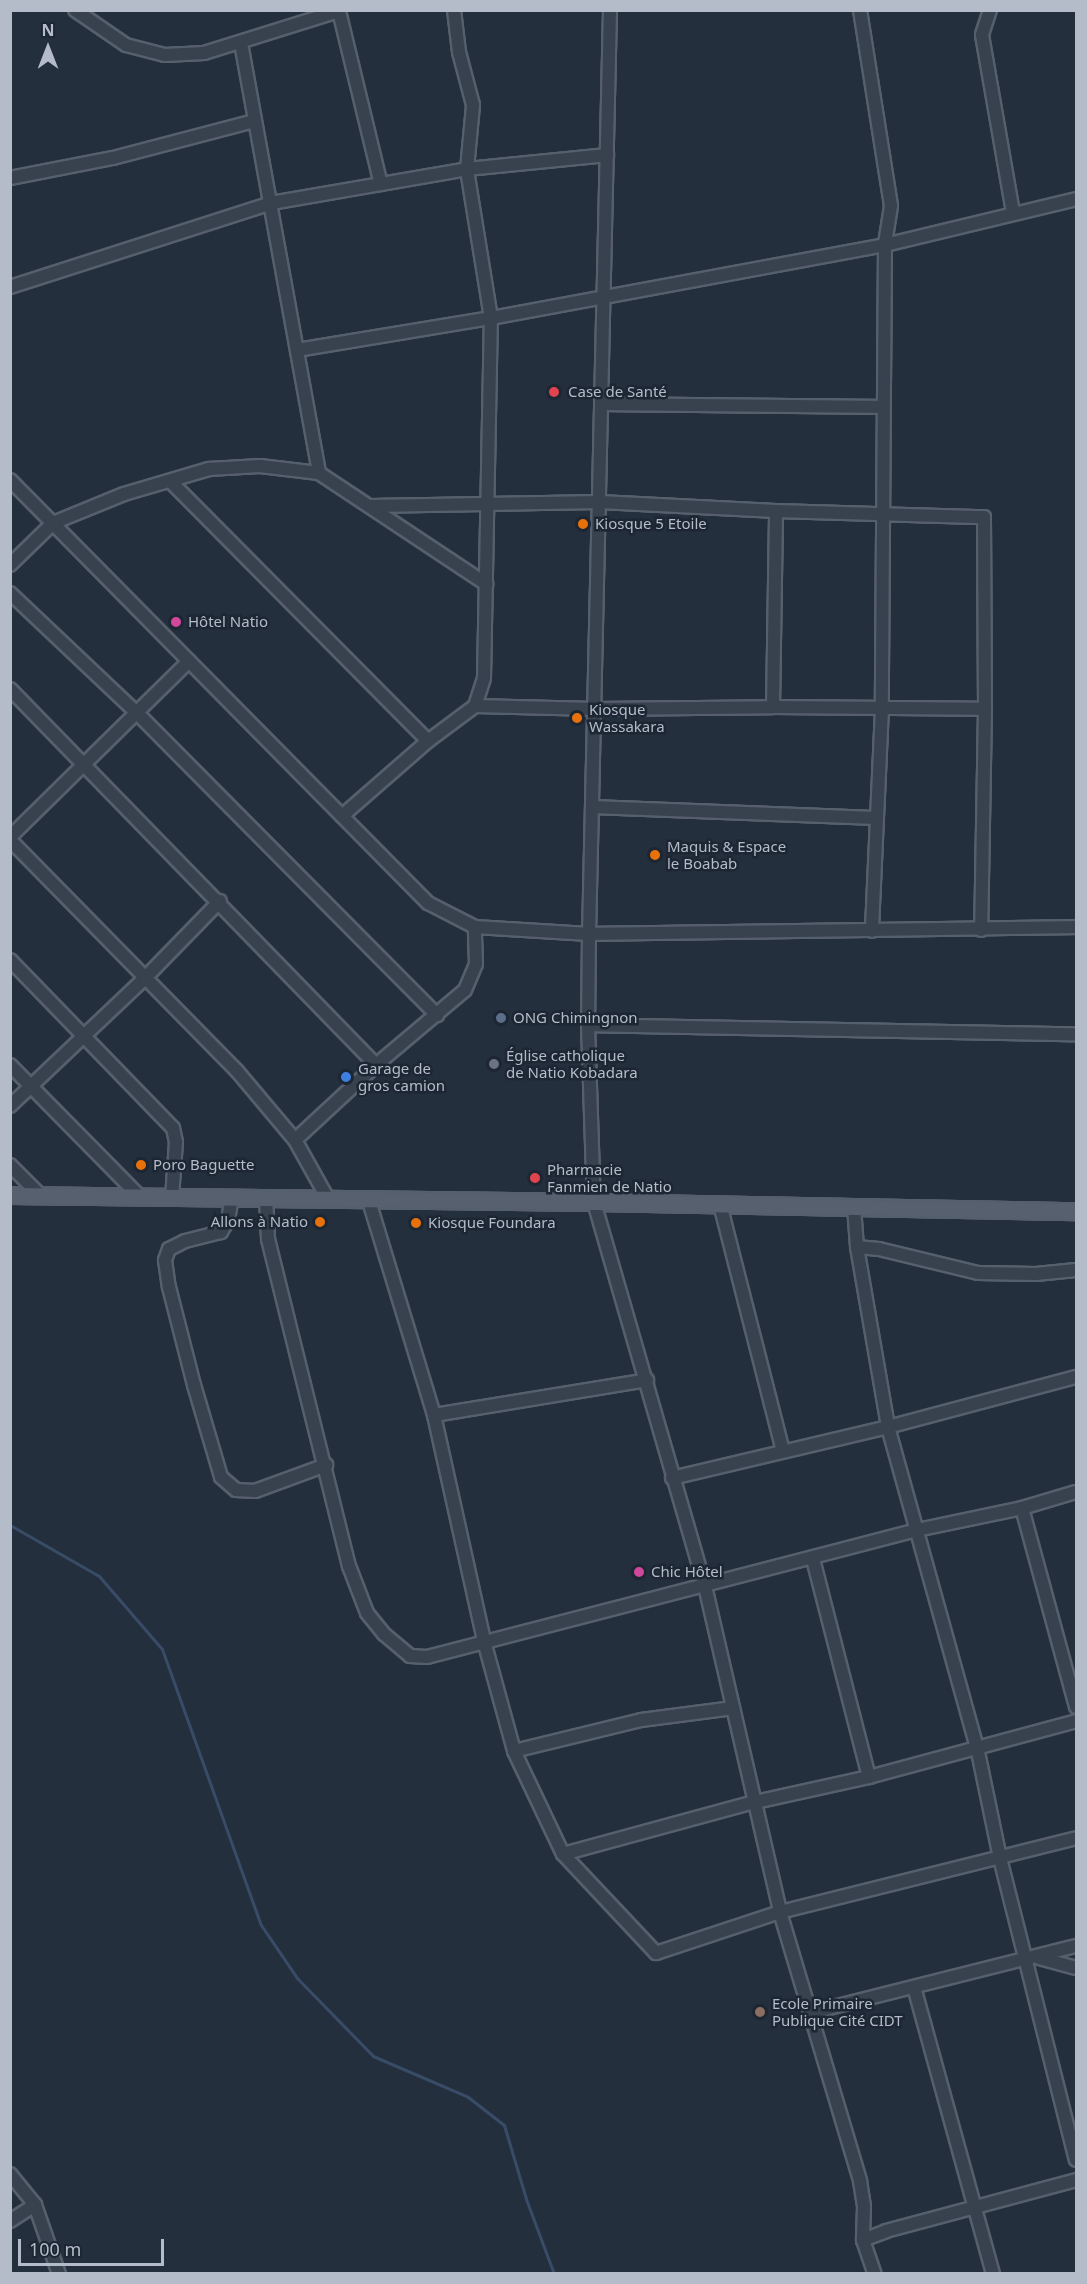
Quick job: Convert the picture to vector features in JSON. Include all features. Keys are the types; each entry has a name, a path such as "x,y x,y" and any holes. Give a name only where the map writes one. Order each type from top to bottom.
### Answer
{"main road":[{"path":"10,1195 266,1197 369,1201 594,1202 1077,1211"}],"street":[{"path":"75,10 126,45 165,55 204,53 339,11 381,184"},
{"path":"342,816 428,741 475,706 484,678 491,318 467,169 473,105 459,52 454,10"},
{"path":"620,10 609,17 605,297 591,807 588,1025 594,1202 705,1586 780,1912 860,2181 864,2208 863,2240 875,2274"},
{"path":"860,10 891,206 885,245 881,514 882,708 872,931"},
{"path":"990,10 982,35 1014,213"},
{"path":"241,43 319,474"},
{"path":"10,178 113,158 254,121"},
{"path":"10,287 271,203 467,169 607,155"},
{"path":"297,350 491,318 885,245 1077,199"},
{"path":"602,404 883,407"},
{"path":"10,565 53,523 124,494 210,469 261,466 319,474 371,506 486,584"},
{"path":"10,480 428,903 475,927 589,934 1077,927"},
{"path":"170,481 428,741"},
{"path":"371,506 600,502 776,512 984,517 985,709 981,930"},
{"path":"774,706 776,512"},
{"path":"10,593 137,713 437,1016"},
{"path":"189,661 87,765 10,838 237,1071 295,1140 328,1199"},
{"path":"10,689 220,901 376,1065"},
{"path":"475,706 595,709 774,706 985,709"},
{"path":"591,807 876,818"},
{"path":"10,1107 146,977 220,901"},
{"path":"295,1140 376,1065 437,1016 465,990 476,964 475,927"},
{"path":"10,960 173,1128 176,1142 172,1198"},
{"path":"588,1025 1077,1034"},
{"path":"10,1065 140,1197"},
{"path":"10,1166 39,1194"},
{"path":"232,1197 228,1221 221,1232 185,1241 169,1248 165,1260 169,1287 194,1385 221,1477 236,1490 255,1491 326,1465"},
{"path":"266,1197 268,1239 326,1465 349,1566 367,1613 384,1634 410,1656 427,1657 813,1559 917,1530 1022,1508 1077,1492"},
{"path":"369,1201 434,1414 484,1641 514,1751 563,1854 656,1953 780,1912 1077,1838"},
{"path":"720,1204 783,1451"},
{"path":"854,1207 857,1247 888,1427 977,1748 1000,1858 1030,1958 1077,2160"},
{"path":"857,1247 879,1249 978,1273 1036,1274 1077,1270"},
{"path":"672,1478 888,1427 1077,1377"},
{"path":"434,1414 646,1380"},
{"path":"1022,1508 1077,1707"},
{"path":"813,1559 869,1777"},
{"path":"514,1751 641,1720 733,1708"},
{"path":"563,1854 755,1802 869,1777 1077,1721"},
{"path":"809,2013 1077,1946"},
{"path":"1030,1958 1077,1968"},
{"path":"914,1987 993,2274"},
{"path":"10,2174 35,2205 59,2274"},
{"path":"863,2240 1077,2180"},
{"path":"10,2221 35,2205"}],"waterway":[{"path":"10,1525 99,1576 162,1649 261,1925 297,1978 373,2056 468,2097 504,2125 526,2199 554,2274"}],"place":[{"name":"Case de Santé","path":"554,392"},
{"name":"Kiosque 5 Etoile","path":"583,524"},
{"name":"Hôtel Natio","path":"176,622"},
{"name":"Kiosque Wassakara","path":"577,718"},
{"name":"Maquis & Espace le Boabab","path":"655,855"},
{"name":"ONG Chimingnon","path":"501,1018"},
{"name":"Église catholique de Natio Kobadara","path":"494,1064"},
{"name":"Garage de gros camion","path":"346,1077"},
{"name":"Poro Baguette","path":"141,1165"},
{"name":"Pharmacie Fanmien de Natio","path":"535,1178"},
{"name":"Allons à Natio","path":"320,1222"},
{"name":"Kiosque Foundara","path":"416,1223"},
{"name":"Chic Hôtel","path":"639,1572"},
{"name":"Ecole Primaire Publique Cité CIDT","path":"760,2012"}]}
